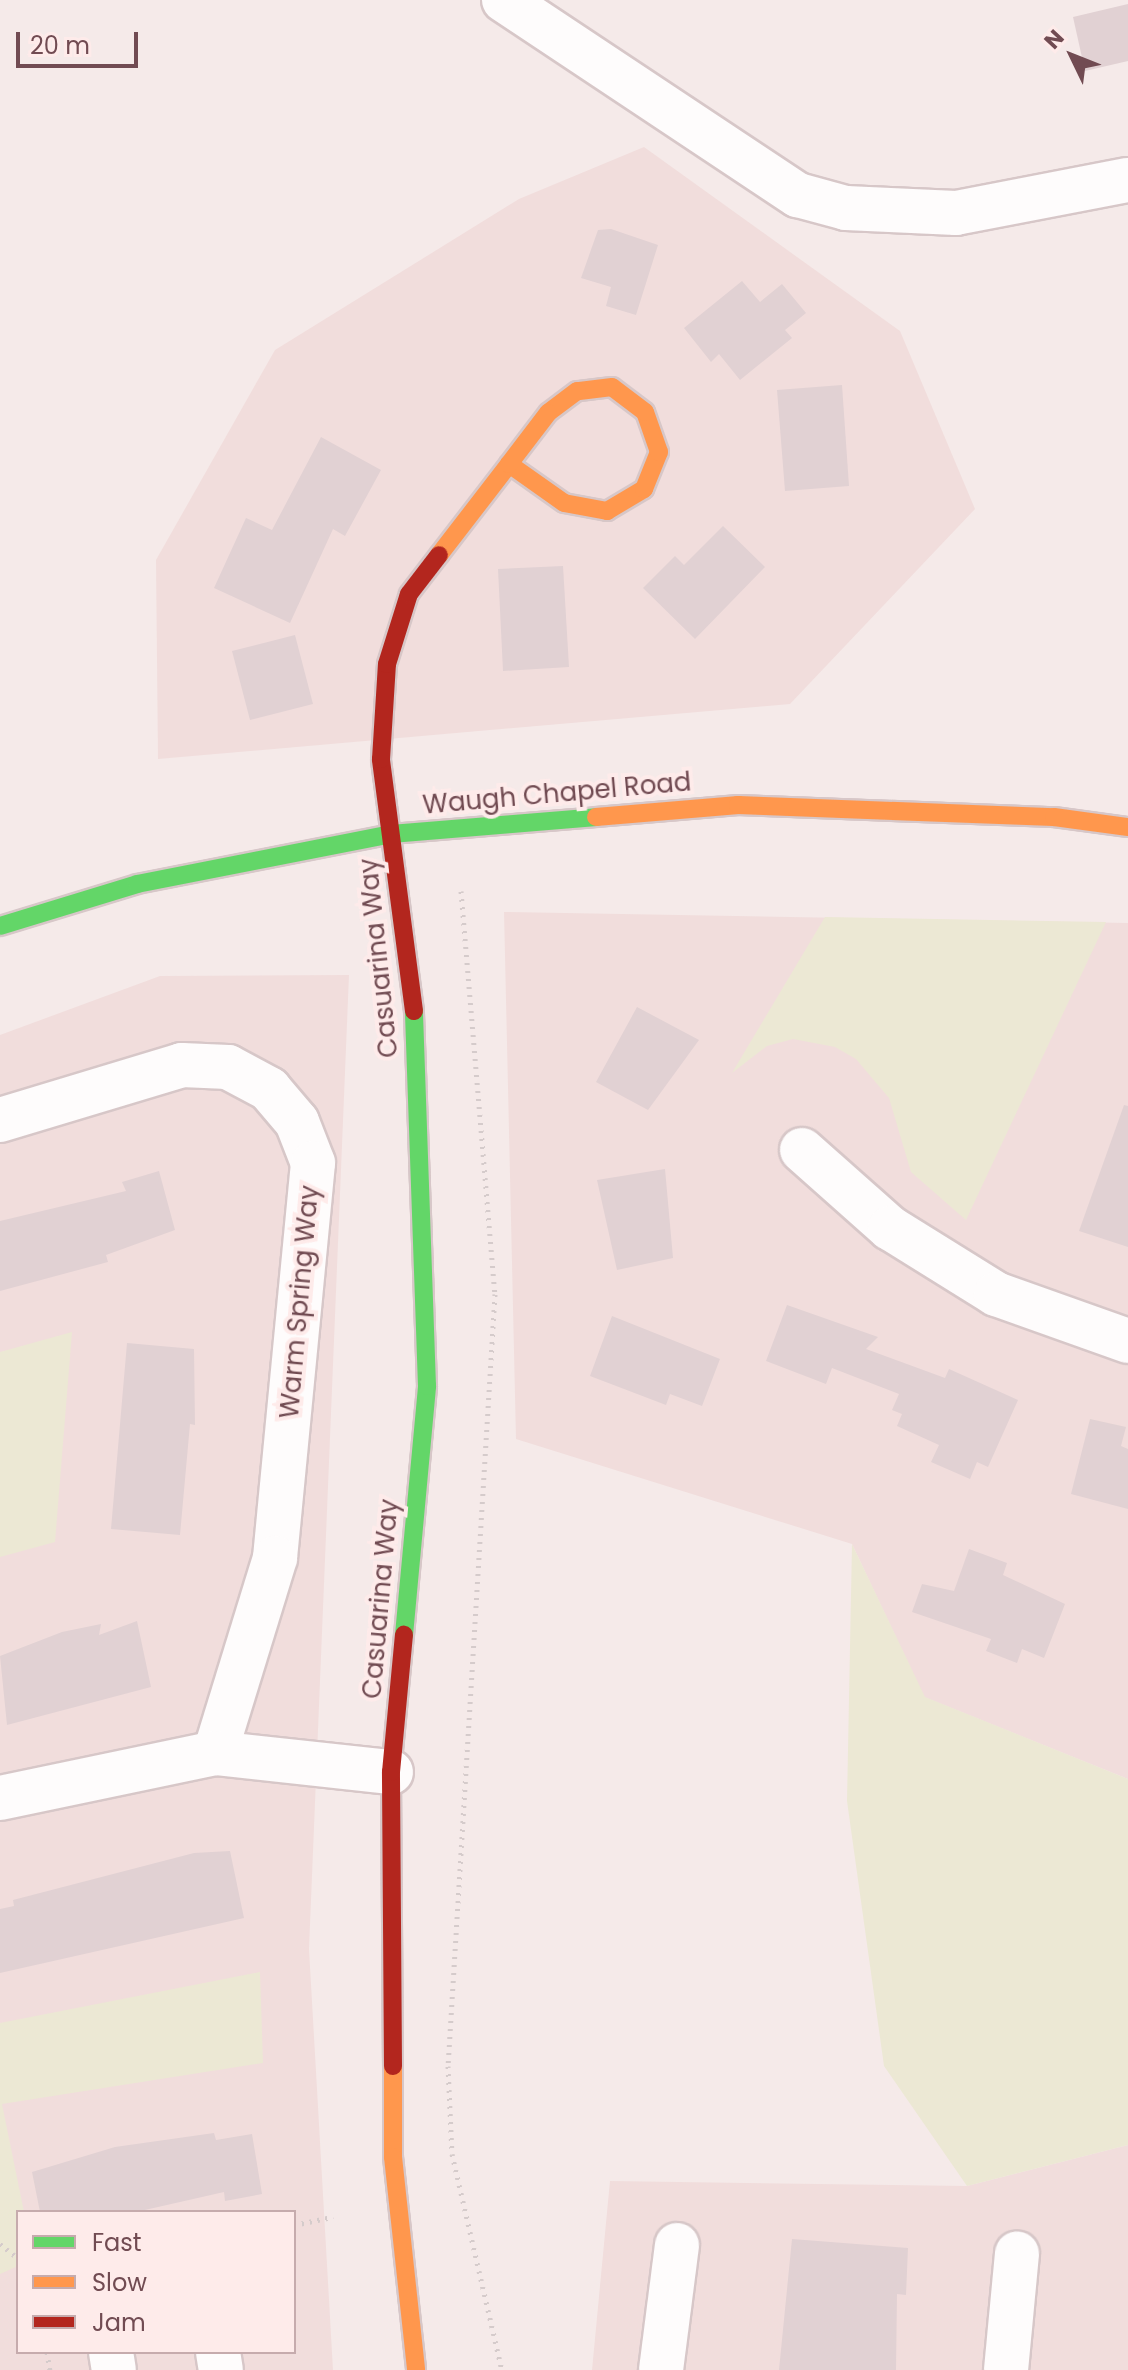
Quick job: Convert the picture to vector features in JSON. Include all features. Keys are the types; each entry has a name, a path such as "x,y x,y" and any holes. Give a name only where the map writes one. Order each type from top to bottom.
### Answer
{"street":[{"path":"504,0 798,195 846,208 956,213 1128,180"},
{"path":"612,387 645,412 659,452 644,489 607,511 564,503 509,464 548,413 577,391 612,387"},
{"name":"Casuarina Way","path":"416,2370 393,2157 391,1772 427,1386 416,1026 381,741 387,664 409,594 509,464"},
{"name":"Waugh Chapel Road","path":"0,926 137,884 391,834 738,805 1054,817 1128,827"},
{"name":"Warm Spring Way","path":"0,1120 182,1065 228,1067 269,1089 297,1122 313,1163 275,1558 215,1753"},
{"path":"802,1150 890,1228 996,1294 1128,1341"},
{"path":"0,1798 215,1753 391,1772"},
{"path":"661,2370 677,2245"},
{"path":"1006,2370 1017,2254"}],"path":[{"path":"461,891 495,1294 448,2066 452,2154 502,2370"},
{"path":"296,2225 333,2217"},
{"path":"0,2244 16,2256"}],"shaded area":[{"path":"644,147 900,331 975,509 790,704 158,759 156,560 275,350 519,199"},
{"path":"504,912 1128,923 1128,1779 924,1697 852,1544 516,1439"},
{"path":"825,917 1106,922 966,1220 911,1172 889,1098 856,1059 835,1047 793,1039 767,1046 732,1073"},
{"path":"349,975 309,1949 333,2370 0,2370 0,1035 160,976"},
{"path":"72,1332 55,1542 0,1557 0,1352"},
{"path":"852,1544 925,1697 1128,1779 1128,2145 967,2186 884,2066 847,1801"},
{"path":"260,1972 263,2063 2,2104 24,2210 16,2210 16,2267 0,2274 0,2023"},
{"path":"1128,2145 1128,2370 592,2370 610,2181 967,2186"}],"building":[{"path":"1128,4 1128,61 1085,71 1073,17"},
{"path":"611,229 658,245 636,315 606,306 611,287 581,278 598,230"},
{"path":"742,281 760,302 782,284 806,313 785,330 792,338 740,380 719,354 711,362 684,328"},
{"path":"842,385 849,486 785,491 777,390"},
{"path":"321,437 381,470 345,536 333,529 290,623 214,588 246,518 272,530"},
{"path":"723,526 765,567 695,639 643,588 675,556 684,565"},
{"path":"563,566 569,667 503,671 498,569"},
{"path":"295,635 313,704 250,720 232,651"},
{"path":"637,1007 699,1040 648,1110 596,1082"},
{"path":"1124,1105 1128,1106 1128,1247 1079,1231"},
{"path":"665,1169 673,1258 617,1270 597,1180"},
{"path":"159,1171 175,1230 106,1255 108,1262 0,1291 0,1221 126,1191 122,1182"},
{"path":"787,1305 878,1337 866,1349 945,1378 949,1369 1018,1400 988,1467 977,1462 970,1479 931,1462 939,1445 897,1426 902,1414 892,1410 899,1394 832,1368 826,1384 766,1361"},
{"path":"612,1316 720,1359 702,1406 670,1394 666,1405 590,1376"},
{"path":"127,1343 194,1349 195,1425 190,1424 180,1535 111,1529"},
{"path":"1090,1419 1126,1427 1121,1446 1128,1449 1128,1509 1071,1494"},
{"path":"969,1549 1007,1563 1003,1575 1065,1604 1044,1658 1022,1649 1017,1663 986,1651 991,1639 912,1612 922,1584 954,1591"},
{"path":"137,1621 151,1687 7,1725 0,1656 62,1632 101,1624 99,1635"},
{"path":"230,1851 244,1918 0,1973 0,1909 14,1906 13,1900 194,1853"},
{"path":"214,2133 216,2140 252,2134 262,2194 225,2201 224,2192 145,2210 40,2210 32,2172 115,2147"},
{"path":"792,2239 908,2248 906,2295 897,2294 896,2370 779,2370"}],"traffic: fast":[{"path":"0,926 137,884 391,834 596,817"},
{"path":"404,1635 427,1386 414,1011"}],"traffic: slow":[{"path":"439,555 509,464 564,503 607,511 644,489 659,452 645,412 612,387 577,391 548,413 509,464"},
{"path":"596,817 738,805 1054,817 1128,827"},
{"path":"393,2066 393,2157 416,2370"}],"traffic: jam":[{"path":"414,1011 381,759 387,664 409,594 439,555"},
{"path":"393,2066 391,1772 404,1635"}]}
